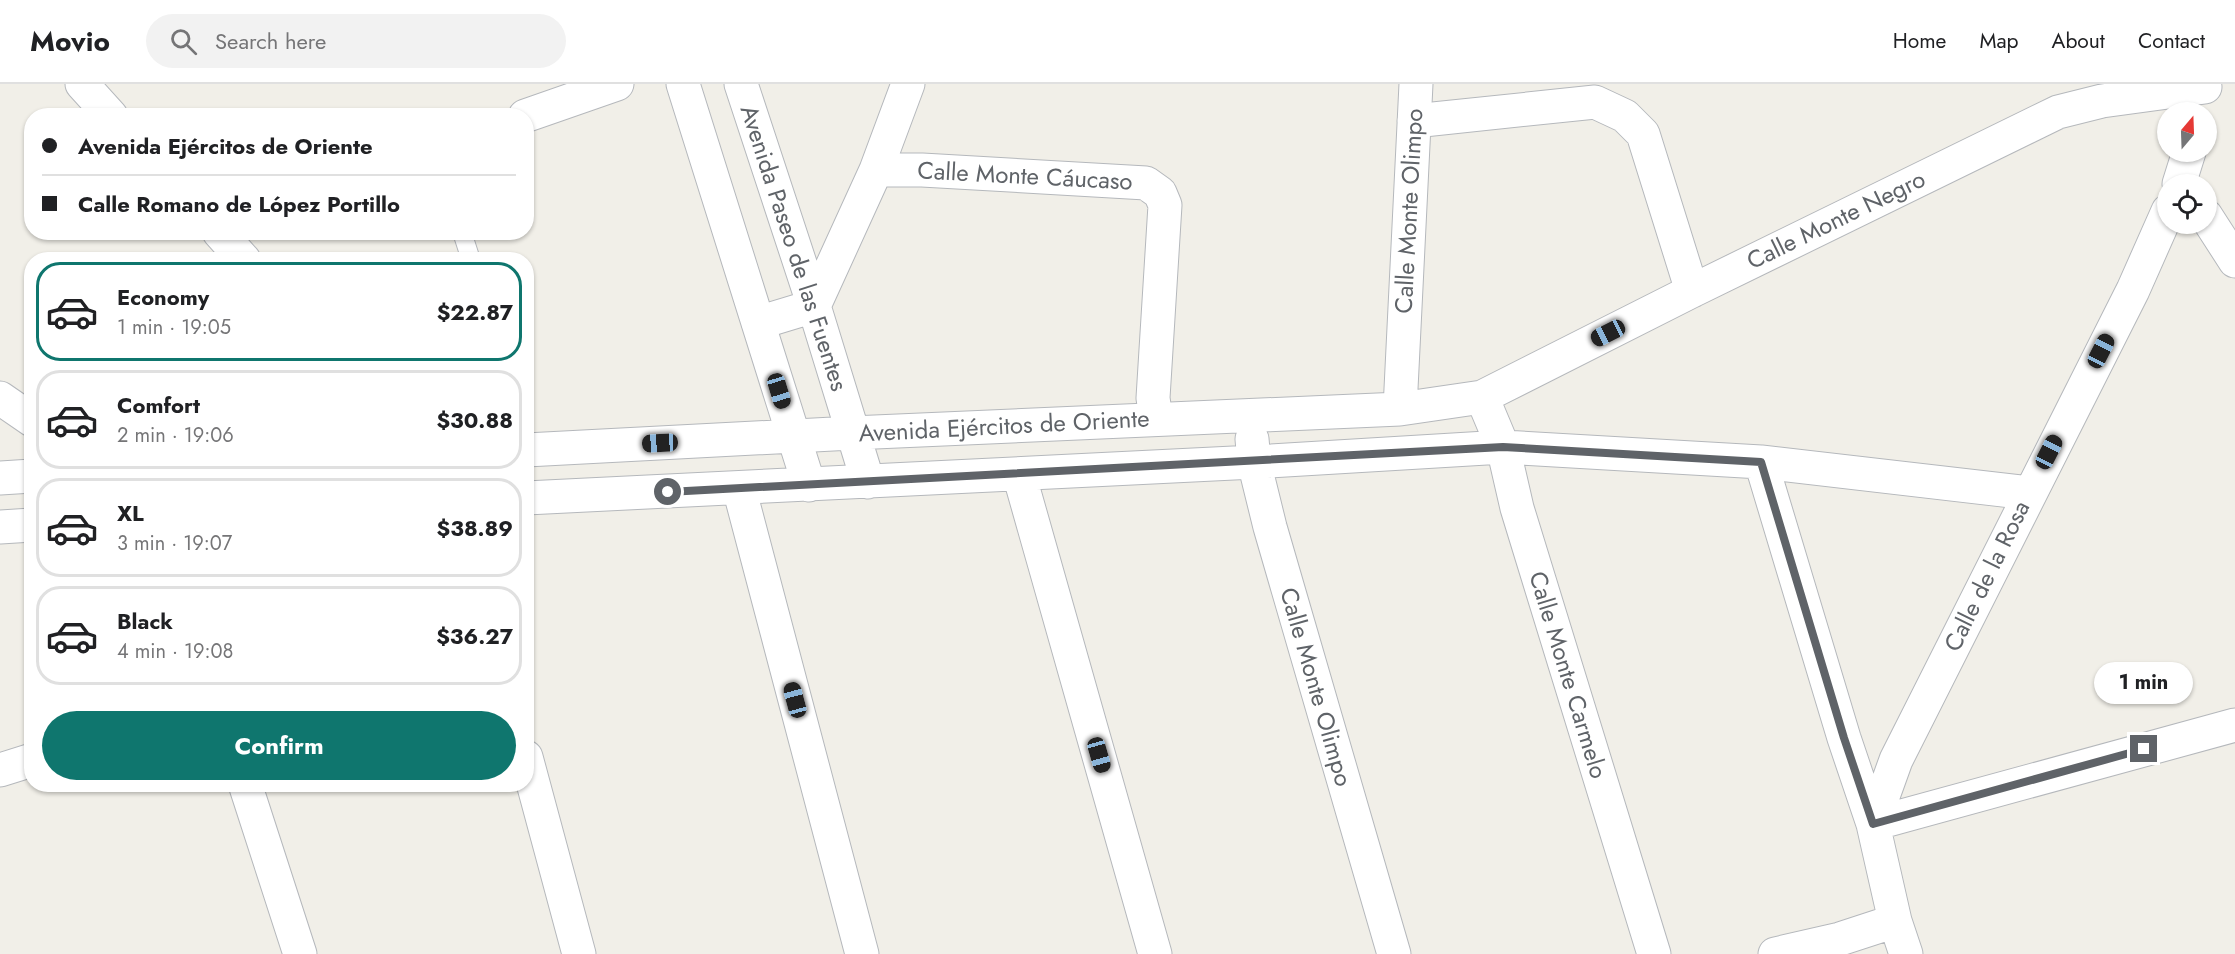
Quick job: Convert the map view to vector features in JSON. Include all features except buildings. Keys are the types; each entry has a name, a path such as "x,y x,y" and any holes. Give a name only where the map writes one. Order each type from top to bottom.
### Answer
{"street":[{"path":"82,84 104,108"},
{"path":"534,113 617,84"},
{"path":"683,84 809,485"},
{"name":"Avenida Paseo de las Fuentes","path":"741,84 814,306 868,482"},
{"path":"758,323 814,306 876,170 908,84"},
{"name":"Calle Monte Olimpo","path":"1400,409 1416,84"},
{"name":"Calle Monte Negro","path":"1482,397 1692,291 2101,92 2203,94"},
{"path":"1414,121 1595,102 1625,116 1643,134 1692,291"},
{"name":"Calle Monte Cáucaso","path":"876,170 922,170 1146,183 1160,193 1166,205 1153,398 1156,419"},
{"path":"2217,233 2235,261"},
{"name":"Calle de la Rosa","path":"1873,824 1896,760 2133,290 2158,234"},
{"path":"226,240 237,252"},
{"name":"Avenida Ejércitos de Oriente","path":"534,450 1400,409 1482,397"},
{"name":"Calle Monte Carmelo","path":"1482,397 1503,447 1517,508 1654,954"},
{"path":"0,398 24,414"},
{"name":"Calle Monte Olimpo","path":"1250,417 1254,462 1270,527 1394,954"},
{"name":"Avenida Ejércitos de Oriente","path":"534,498 1254,462 1503,447 1761,462 2029,493"},
{"path":"1761,462 1844,738 1873,824 1895,921 1906,954"},
{"path":"1019,474 1155,954"},
{"path":"0,478 24,476"},
{"path":"739,488 862,954"},
{"path":"0,527 24,526"},
{"path":"1873,824 2235,725"},
{"path":"0,770 24,762"},
{"path":"534,787 579,954"},
{"path":"247,792 293,952"},
{"path":"1775,954 1840,939 1895,921"}],"route":[{"path":"668,492 1503,447 1761,462 1844,738 1873,824 2144,749"}]}
